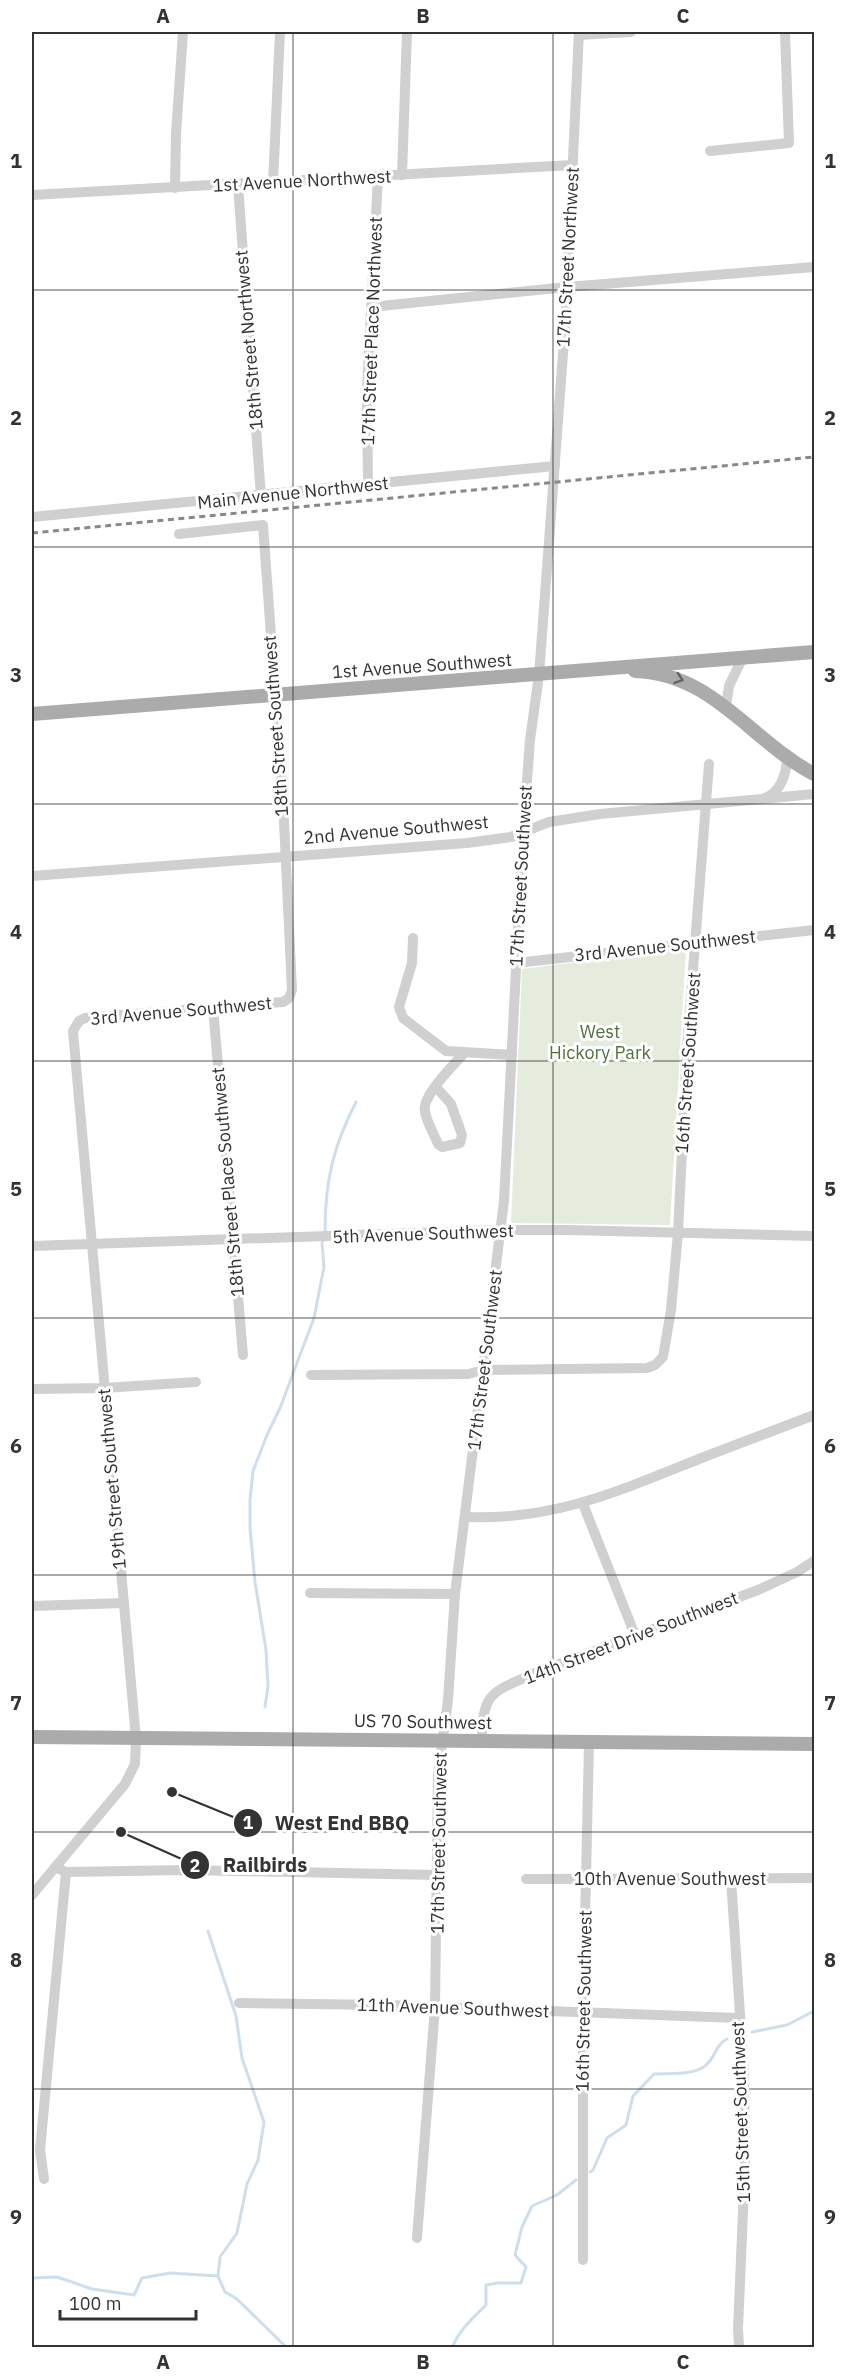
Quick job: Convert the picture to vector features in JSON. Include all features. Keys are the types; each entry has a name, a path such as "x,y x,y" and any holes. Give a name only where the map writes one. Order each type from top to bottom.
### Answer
{"main road":[{"name":"1st Avenue Southwest","path":"32,714 814,652"},
{"path":"600,670 643,671 678,678 710,694 787,756 814,774"},
{"name":"US 70 Southwest","path":"32,1737 814,1744"}],"street":[{"path":"175,188 183,32"},
{"path":"273,183 280,32"},
{"path":"402,175 407,32"},
{"path":"579,33 631,32"},
{"path":"710,151 789,143 785,32"},
{"name":"17th Street Northwest","path":"553,482 567,286 579,33"},
{"name":"1st Avenue Northwest","path":"32,195 573,165"},
{"name":"17th Street Place Northwest","path":"368,486 367,390 378,176"},
{"name":"18th Street Northwest","path":"238,185 261,496"},
{"path":"371,307 567,286 814,267"},
{"name":"Main Avenue Northwest","path":"32,518 555,466"},
{"name":"17th Street Southwest","path":"417,2238 435,2007 438,1775 448,1700 455,1594 501,1230 523,834 539,675 553,482"},
{"name":"18th Street Southwest","path":"178,534 263,525 286,858 292,990 289,998"},
{"path":"726,706 729,686 742,659"},
{"path":"760,800 772,794 779,786 785,772 787,756"},
{"name":"16th Street Southwest","path":"484,1370 647,1368 659,1362 666,1349 678,1233 687,1048 709,764"},
{"name":"2nd Avenue Southwest","path":"32,876 467,843 523,834 549,822 590,815 814,794"},
{"name":"3rd Avenue Southwest","path":"516,963 814,930"},
{"path":"413,938 412,963 400,999 400,1013 403,1018 446,1051 512,1055"},
{"name":"3rd Avenue Southwest","path":"75,1026 85,1018 283,1002 289,998"},
{"name":"18th Street Place Southwest","path":"213,1008 243,1355"},
{"name":"19th Street Southwest","path":"32,1895 125,1784 135,1764 136,1739 73,1031 75,1026"},
{"path":"436,1087 451,1104 462,1135 460,1143 447,1148 438,1144 424,1112 427,1098 436,1087 464,1053"},
{"name":"5th Avenue Southwest","path":"32,1246 501,1230 814,1236"},
{"path":"311,1375 468,1374 484,1370"},
{"path":"32,1389 104,1388 196,1382"},
{"path":"465,1517 518,1515 583,1504 814,1414"},
{"path":"583,1504 635,1635"},
{"name":"14th Street Drive Southwest","path":"482,1741 483,1710 488,1700 500,1689 635,1635 758,1590 797,1572 814,1561"},
{"path":"310,1593 455,1594"},
{"path":"32,1606 124,1603"},
{"name":"16th Street Southwest","path":"583,2260 583,2013 589,1742"},
{"path":"56,1867 66,1872 186,1870 437,1875"},
{"path":"44,2179 40,2150 66,1872"},
{"name":"10th Avenue Southwest","path":"526,1879 814,1878"},
{"name":"15th Street Southwest","path":"731,1879 738,2018 744,2074 745,2165 744,2232 738,2329 740,2345"},
{"name":"11th Avenue Southwest","path":"239,2003 435,2007 738,2018"}],"green space":[{"name":"West Hickory Park","path":"686,948 670,1225 511,1223 522,969"}],"waterway":[{"path":"325,1232 332,1165 341,1134 356,1102"},
{"path":"265,1707 268,1686 266,1650 255,1582 250,1528 253,1471 314,1318 324,1267 322,1243 324,1238"},
{"path":"208,1931 236,2016 242,2058 264,2122 258,2160 247,2184 237,2233 220,2257 218,2276"},
{"path":"752,2032 787,2025 814,2011"},
{"path":"590,2172 607,2138 626,2125 633,2096 654,2074 681,2073 701,2069 709,2062 720,2044 727,2039"},
{"path":"452,2348 462,2330 486,2305 486,2285 521,2283 526,2267 515,2255 522,2227 532,2206 557,2195 576,2180"},
{"path":"32,2278 57,2277 92,2289 134,2295 142,2278 170,2273 218,2276"},
{"path":"218,2276 225,2292 237,2299 287,2348"}],"railway":[{"path":"32,533 814,457"}],"place":[{"name":"West End BBQ","path":"172,1792"},
{"name":"Railbirds","path":"121,1832"}]}
